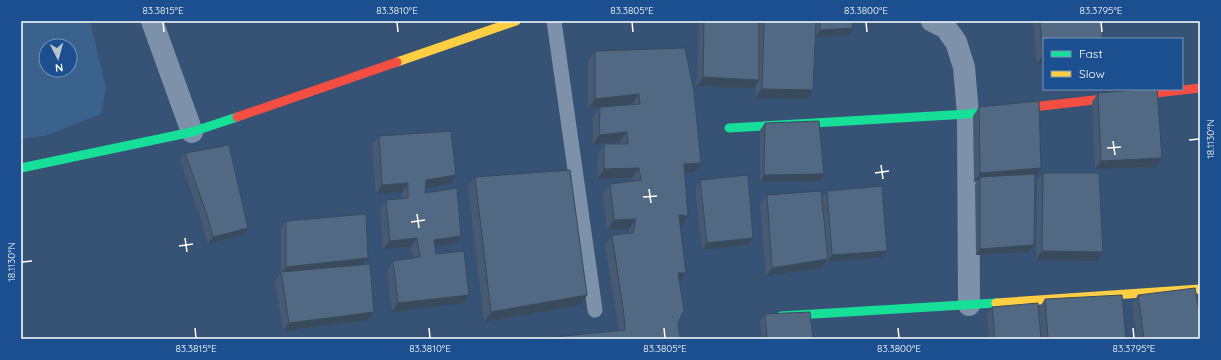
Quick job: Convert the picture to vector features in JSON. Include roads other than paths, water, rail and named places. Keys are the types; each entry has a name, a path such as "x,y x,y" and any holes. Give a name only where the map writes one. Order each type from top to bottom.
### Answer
{"street":[{"path":"152,21 192,132"},
{"path":"21,168 192,132 516,21"},
{"path":"932,21 946,28 956,42 964,67 968,114 969,305"},
{"path":"1183,90 1200,88"},
{"path":"729,128 968,114 1182,90"},
{"path":"770,316 969,305 1200,289"}],"lane":[{"path":"554,21 595,310"}],"water":[{"path":"21,21 90,21 106,88 101,114 44,136 21,139"}]}
